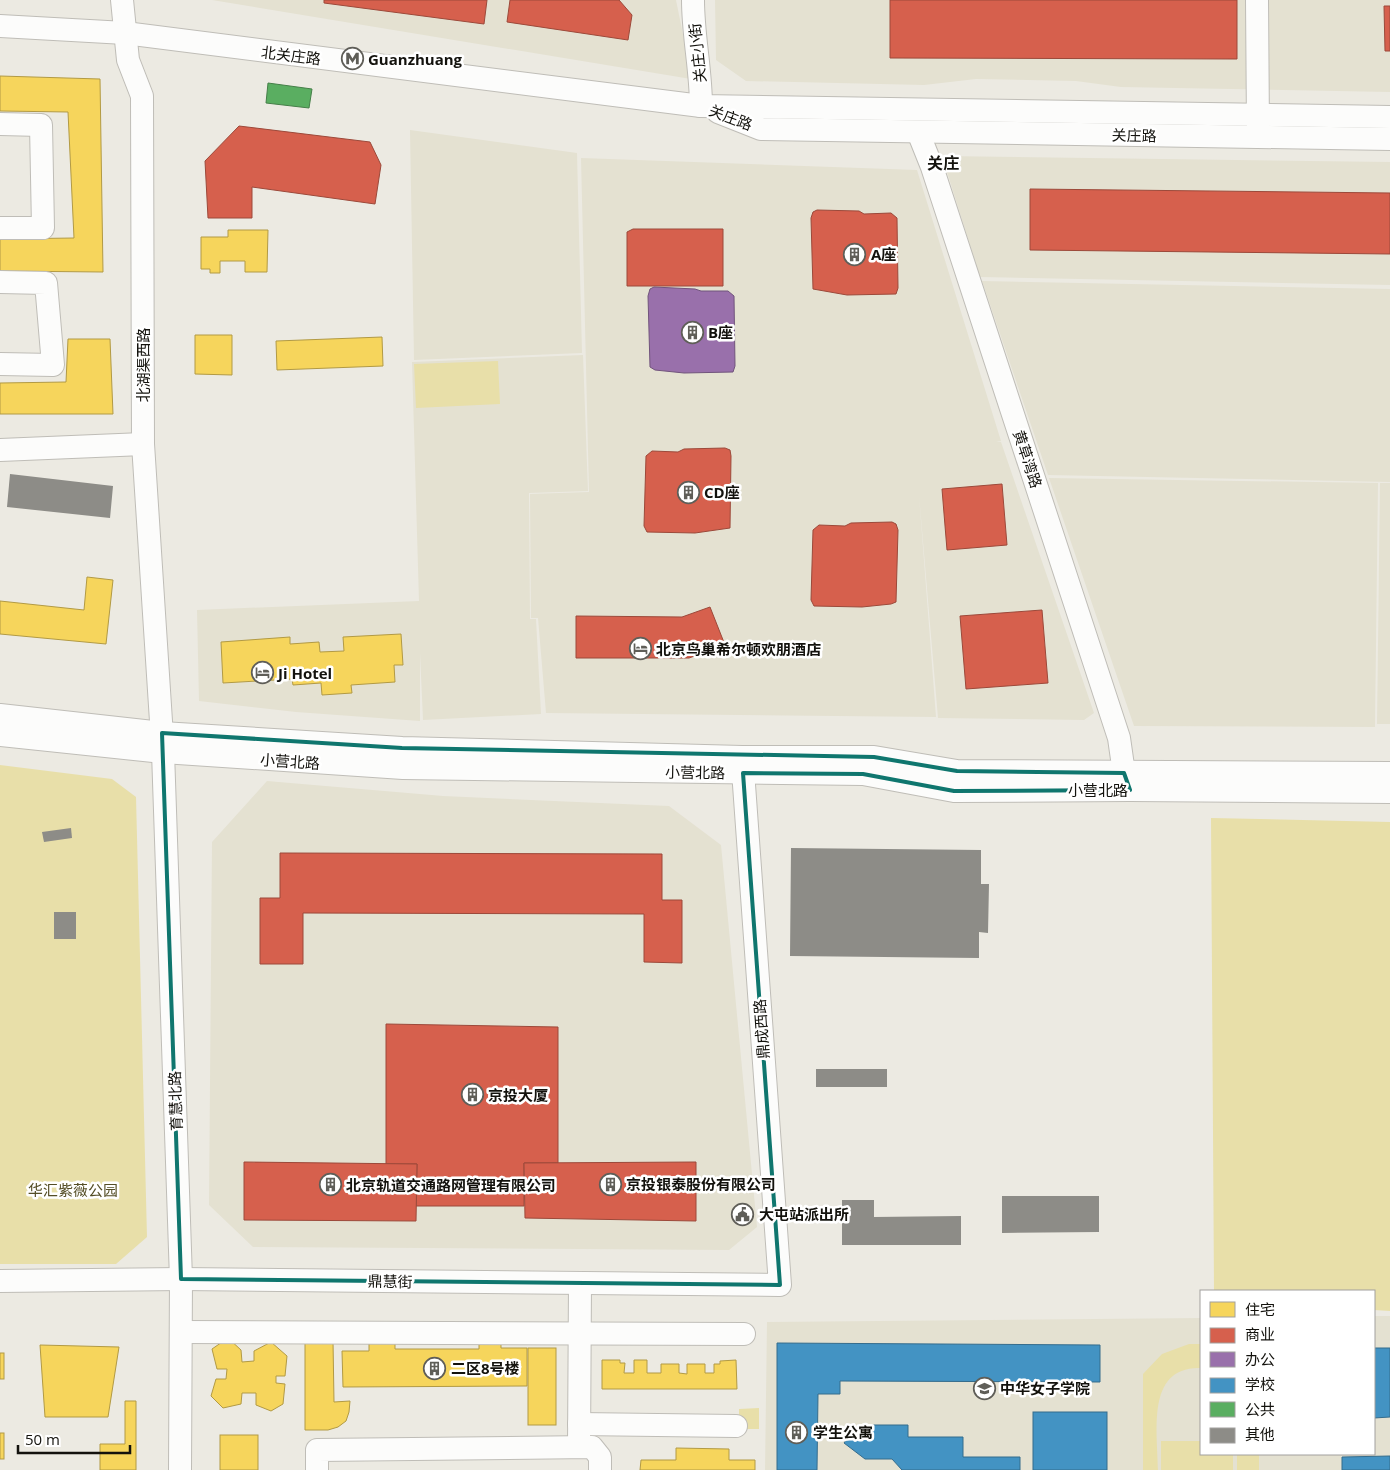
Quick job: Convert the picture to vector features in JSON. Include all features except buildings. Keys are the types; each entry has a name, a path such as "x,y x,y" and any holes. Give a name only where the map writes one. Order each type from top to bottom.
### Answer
{"street":[{"name":"北湖渠西路","path":"122,0 128,60 142,96 143,444 162,743"},
{"name":"关庄小街","path":"692,0 693,22 701,74 701,106"},
{"path":"1257,0 1258,126"},
{"name":"北关庄路","path":"0,26 125,33 701,106"},
{"name":"关庄路","path":"701,106 1258,126 1390,139"},
{"name":"关庄路","path":"701,106 761,129 918,132 1258,126 1390,117"},
{"path":"0,124 41,126 42,228 0,228"},
{"name":"黄草湾路","path":"918,132 932,167 1116,729 1127,781"},
{"path":"0,282 46,283 52,365 0,364"},
{"path":"0,450 143,444"},
{"name":"小营北路","path":"0,715 162,743"},
{"name":"小营北路","path":"0,735 162,743 402,748 743,765 874,757 957,771 1127,781 1390,792"},
{"name":"育慧北路","path":"162,743 181,1279 180,1470"},
{"name":"鼎成西路","path":"743,765 780,1285"},
{"name":"小营北路","path":"1127,781 1390,773"},
{"name":"鼎慧街","path":"0,1281 181,1279 780,1285"},
{"path":"586,1283 586,1447"},
{"path":"181,1332 744,1334"},
{"path":"586,1424 736,1426"},
{"path":"317,1470 317,1450 586,1447 600,1457 600,1470"}],"highlighted area":[{"path":"162,733 402,748 874,757 957,771 1124,773 1130,790 954,791 863,774 743,773 780,1285 181,1279"}],"shaded area":[{"path":"212,0 676,0 692,79 691,79"},
{"path":"715,0 1390,0 1390,92 1121,87 1076,81 976,79 924,85 746,81 716,60"},
{"path":"410,130 577,153 582,353 414,360"},
{"path":"942,156 1390,162 1390,285 980,277"},
{"path":"581,158 917,170 1001,441 996,442 1001,442 1094,713 1084,720 938,718 919,495 936,717 546,713 538,618 531,618 530,494 589,492"},
{"path":"982,281 1390,289 1390,482 1048,475"},
{"path":"583,355 588,491 529,493 530,619 536,619 541,714 423,720 420,653 420,721 296,712 199,701 197,610 419,601 412,362"},
{"path":"1049,478 1378,483 1375,727 1134,726"},
{"path":"1380,483 1390,483 1390,724 1377,724"},
{"name":"京投大厦","path":"267,781 443,796 669,806 721,845 757,1227 729,1250 253,1247 209,1205 212,842"},
{"name":"中华女子学院","path":"1375,1316 1390,1316 1390,1470 765,1470 767,1322 1200,1318 1200,1455 1375,1455"}],"green space":[{"path":"498,361 500,404 416,408 414,364"},
{"name":"华汇紫薇公园","path":"0,765 112,779 136,797 147,1237 116,1264 0,1264"},
{"path":"1211,818 1390,822 1390,1311 1375,1310 1375,1290 1214,1290"},
{"path":"1189,1344 1200,1344 1200,1368 1183,1370 1171,1378 1163,1390 1158,1404 1158,1470 1143,1470 1143,1374 1162,1354"},
{"path":"759,1408 759,1429 739,1429 739,1409"},
{"path":"1161,1441 1200,1441 1200,1455 1233,1455 1233,1470 1161,1470"},
{"path":"1237,1455 1259,1455 1259,1470 1237,1470"}],"place":[{"name":"Guanzhuang","path":"352,59"},
{"name":"A座","path":"855,254"},
{"name":"B座","path":"692,332"},
{"name":"CD座","path":"688,492"},
{"name":"北京鸟巢希尔顿欢朋酒店","path":"640,649"},
{"name":"Ji Hotel","path":"262,673"},
{"name":"京投大厦","path":"472,1095"},
{"name":"京投银泰股份有限公司","path":"610,1184"},
{"name":"北京轨道交通路网管理有限公司","path":"330,1185"},
{"name":"大屯站派出所","path":"743,1214"},
{"name":"二区8号楼","path":"435,1368"},
{"name":"中华女子学院","path":"984,1388"},
{"name":"学生公寓","path":"797,1432"}],"district":[{"name":"关庄","path":"943,163"}]}
